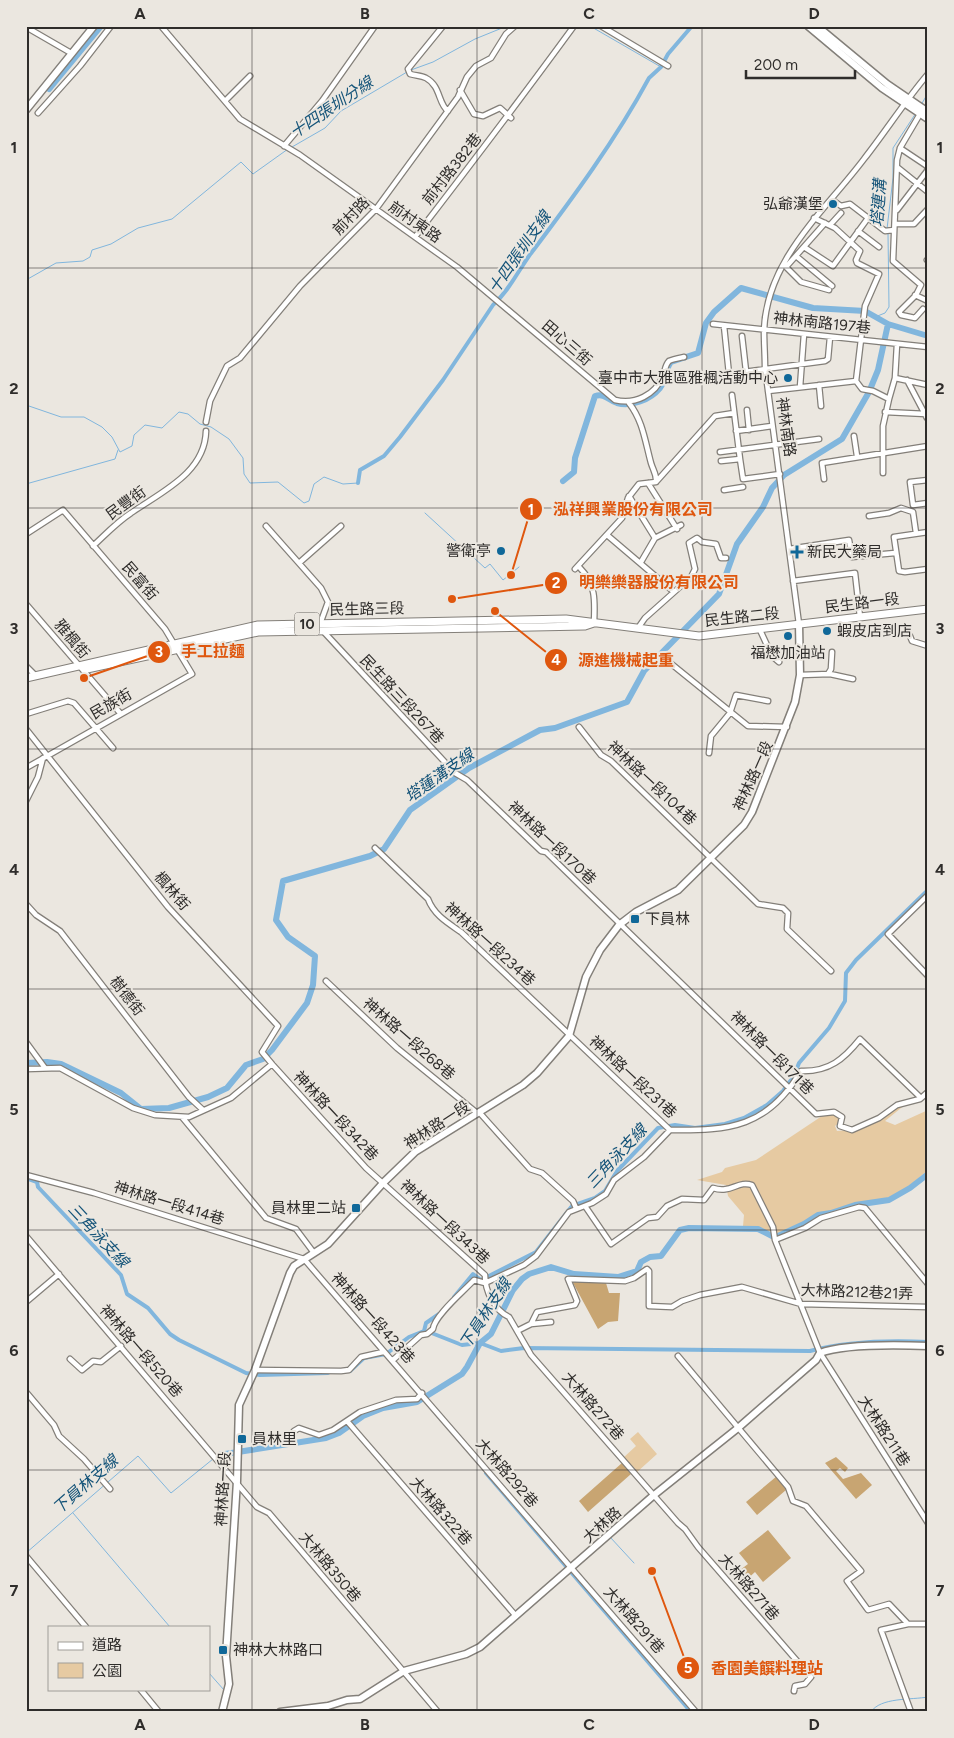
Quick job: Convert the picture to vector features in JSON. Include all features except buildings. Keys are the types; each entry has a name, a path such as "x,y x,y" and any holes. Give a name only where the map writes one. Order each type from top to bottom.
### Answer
{"main road":[{"name":"民生路一段","path":"799,624 928,609"},
{"name":"民生路三段","path":"26,678 176,646 244,634 321,627 585,626 594,623 688,635"},
{"name":"民生路二段","path":"688,635 760,630 799,624"},
{"name":"民生路三段","path":"26,683 80,668"}],"street":[{"path":"26,110 94,26"},
{"path":"38,112 80,66 111,26"},
{"name":"前村東路","path":"161,26 240,119 284,146 376,209 503,304"},
{"path":"284,146 322,101 375,26"},
{"path":"443,26 408,70 410,74 420,75 434,83 444,108 448,110"},
{"name":"前村路","path":"206,422 210,401 227,366 240,358 300,286 376,209 448,110 476,66 491,58 506,34 515,26"},
{"name":"前村路382巷","path":"415,237 510,117 533,79 574,26"},
{"path":"601,26 665,64"},
{"path":"808,26 882,88 928,112"},
{"path":"817,26 928,119"},
{"path":"26,27 71,53"},
{"name":"神林南路","path":"799,624 765,368 764,330 769,301 772,290 785,266 789,252 814,218 864,159 928,74"},
{"path":"225,101 250,76"},
{"name":"前村路382巷","path":"460,90 474,114 483,116 500,108 510,117"},
{"path":"920,114 900,148 897,167 893,261 921,285 915,295 899,312 901,316 915,318 923,309"},
{"path":"896,211 927,171 927,165 900,148"},
{"path":"897,167 928,192"},
{"path":"830,199 840,206 850,204 885,231 894,230"},
{"path":"895,224 914,224 928,209"},
{"path":"796,256 830,288 801,282 785,266 841,213"},
{"path":"814,218 828,224 860,251 856,260 857,263 879,274 865,306 856,381 862,389 873,391 889,399"},
{"path":"804,247 833,266 868,218"},
{"path":"858,231 879,247"},
{"path":"915,295 926,300 928,293"},
{"name":"田心三街","path":"503,304 604,392 615,400 629,402"},
{"name":"神林南路197巷","path":"713,324 928,347"},
{"path":"724,326 729,374 825,362 828,359 830,337"},
{"path":"800,387 804,334"},
{"path":"742,336 746,371"},
{"path":"883,472 882,452 885,412 895,378 897,344"},
{"path":"656,482 642,423 629,402 654,390 658,386 666,364 670,360 684,356"},
{"path":"895,378 928,385"},
{"path":"885,412 927,416 907,380"},
{"path":"768,391 856,381"},
{"path":"819,385 821,406"},
{"path":"732,395 743,479 780,474"},
{"path":"747,410 749,430"},
{"path":"594,623 594,593 588,577 578,569 622,518 629,496 639,484 656,482 715,416 734,412"},
{"path":"736,431 772,426"},
{"name":"民豐街","path":"93,546 129,514 186,475 206,445 206,431"},
{"path":"854,436 857,456"},
{"path":"720,452 819,439"},
{"path":"824,479 822,463 928,446"},
{"path":"721,461 740,459"},
{"path":"928,480 910,482 913,505 928,503"},
{"path":"641,562 655,538 679,527 648,483"},
{"path":"724,490 743,487"},
{"path":"629,496 655,538"},
{"path":"869,516 889,513 902,508 913,512 916,533"},
{"name":"民富街","path":"26,534 63,510 165,629 192,674"},
{"path":"266,526 321,588 328,602 321,627"},
{"path":"299,563 341,526"},
{"path":"928,532 894,536 899,570 905,572 928,569"},
{"path":"607,535 674,592"},
{"path":"638,628 645,618 691,577 695,569 689,543 697,538 702,542 716,544 721,558 726,558"},
{"path":"789,549 849,540 852,557 895,552"},
{"path":"793,581 855,573 860,617"},
{"name":"雅楓街","path":"26,604 120,713"},
{"name":"神林路一段","path":"222,1712 229,1684 226,1656 237,1482 239,1405 255,1370 290,1273 294,1266 328,1244 384,1182 416,1152 523,1085 538,1073 569,1036 586,977 600,950 619,925 636,912 678,890 748,820 787,727 795,702 800,675 799,624"},
{"name":"民生路三段267巷","path":"321,627 455,773 467,780"},
{"path":"760,630 772,656 779,662"},
{"path":"910,636 912,641 928,646"},
{"path":"828,674 831,669 832,652"},
{"path":"668,662 748,726 787,727"},
{"path":"26,666 36,676"},
{"name":"民族街","path":"26,768 120,713 192,674"},
{"path":"800,675 828,674 853,678"},
{"path":"709,753 711,736 730,713 736,695 768,701"},
{"path":"26,714 68,701 74,702 113,748"},
{"name":"神林路一段104巷","path":"579,727 601,755 611,761 758,904 783,908 788,912 787,929 831,971"},
{"name":"楓林街","path":"26,729 45,757 168,906 278,1026 262,1052 272,1064"},
{"path":"26,801 38,777 45,757"},
{"name":"神林路一段170巷","path":"467,780 539,849 546,852 574,878 619,925"},
{"name":"神林路一段234巷","path":"375,848 428,899 431,907 444,921 461,932 569,1036"},
{"path":"928,895 888,934 928,976"},
{"name":"樹德街","path":"26,904 36,915 60,931 189,1098 203,1110"},
{"name":"神林路一段171巷","path":"619,925 707,1006 816,1114 834,1112 842,1117 840,1126 852,1130 879,1118 898,1105 920,1098"},
{"name":"神林路一段268巷","path":"326,982 397,1048 478,1113 530,1169 542,1173 573,1201 576,1208"},
{"name":"神林路一段231巷","path":"569,1036 670,1130 704,1131 747,1122 790,1090 802,1071 812,1072 837,1063 844,1058 860,1038 920,1098"},
{"path":"26,1042 45,1068"},
{"path":"26,1069 60,1068 133,1108 155,1115 189,1117 231,1098 272,1064"},
{"name":"神林路一段342巷","path":"272,1064 360,1162 384,1182"},
{"path":"920,1098 928,1092"},
{"path":"182,1117 266,1218 296,1229 314,1253"},
{"path":"393,1360 421,1335 427,1334 433,1329 433,1325 448,1307 474,1280 485,1283 524,1265 536,1256 569,1212 585,1206 606,1194 614,1180 644,1157 670,1130"},
{"name":"神林路一段414巷","path":"26,1175 48,1183 94,1193 304,1260"},
{"name":"神林路一段343巷","path":"384,1182 484,1275 485,1291 503,1314 509,1317 517,1331"},
{"name":"大林路211巷","path":"585,1206 611,1244 648,1218 655,1218 667,1206 682,1199 704,1200 713,1188 724,1191 748,1183 752,1185 770,1220 775,1240 820,1353 928,1523"},
{"path":"775,1240 806,1228 821,1218 859,1207 865,1208 928,1284"},
{"name":"神林路一段520巷","path":"26,1236 237,1482"},
{"name":"神林路一段423巷","path":"304,1260 422,1393"},
{"name":"大林路212巷21弄","path":"517,1331 531,1324 537,1312 549,1308 575,1305 577,1301 568,1279 625,1281 634,1278 647,1269 649,1271 649,1306 672,1307 682,1300 742,1287 801,1304 928,1306"},
{"path":"26,1302 59,1274"},
{"path":"531,1324 551,1322"},
{"name":"大林路272巷","path":"517,1331 531,1355 654,1495"},
{"path":"820,1353 840,1349 903,1345 928,1346"},
{"path":"70,1359 82,1370 93,1360 101,1362 121,1346"},
{"path":"255,1370 349,1370 361,1357 384,1352"},
{"name":"大林路","path":"280,1712 328,1706 347,1700 360,1699 404,1671 468,1653 480,1647 654,1495 738,1428 816,1360 820,1353"},
{"path":"678,1356 788,1487 793,1501 806,1506 861,1571 847,1581 868,1610 889,1604 908,1624"},
{"path":"26,1392 54,1425 59,1436 84,1459 110,1489"},
{"path":"294,1431 299,1428 319,1435 333,1430 360,1412 396,1400 416,1399 422,1393"},
{"name":"大林路292巷","path":"422,1393 572,1568"},
{"name":"大林路322巷","path":"347,1421 516,1616"},
{"name":"大林路350巷","path":"237,1482 257,1507 269,1514 438,1712"},
{"name":"大林路271巷","path":"654,1495 811,1677 805,1684 795,1686 794,1691"},
{"path":"26,1556 85,1626"},
{"name":"大林路291巷","path":"572,1568 696,1712"},
{"path":"911,1712 881,1630 908,1624 928,1624"},
{"path":"141,1690 159,1712"}],"green space":[{"path":"906,1104 885,1121 895,1125 928,1110 928,1170 908,1187 886,1199 817,1214 804,1223 778,1233 743,1226 744,1215 728,1196 726,1185 697,1180 722,1172 725,1168 756,1160 825,1114 833,1113 838,1116 840,1122 835,1126 837,1131 852,1130 867,1125 894,1108"},
{"path":"638,1432 657,1454 636,1473 623,1458 636,1446 630,1439"}],"shaded area":[{"path":"582,1280 606,1283 609,1293 620,1293 618,1321 608,1322 598,1329 572,1281"},
{"path":"836,1457 848,1468 845,1472 840,1468 836,1471 843,1479 861,1473 872,1485 856,1499 825,1463"},
{"path":"622,1463 631,1474 588,1512 579,1501"},
{"path":"777,1476 787,1487 786,1490 757,1515 746,1502"},
{"path":"768,1530 791,1558 763,1582 755,1572 744,1582 736,1573 748,1564 739,1553"}],"waterway":[{"path":"49,89 101,26"},
{"name":"十四張圳分線","path":"411,70 433,62 475,39 507,26"},
{"name":"十四張圳分線","path":"590,26 661,67"},
{"name":"十四張圳支線","path":"358,483 360,470 384,456 443,380 493,305 508,288 592,169 622,124 649,78 661,67 668,54 692,26"},
{"name":"十四張圳分線","path":"292,147 325,128 341,111 407,72"},
{"name":"塔連溝","path":"921,105 928,93"},
{"name":"塔連溝","path":"887,229 893,178 893,148 916,113"},
{"name":"十四張圳分線","path":"26,280 56,263 83,261 90,257 92,250 111,244 138,228 172,219 241,162 253,174 288,149"},
{"name":"塔連溝","path":"875,317 885,313 889,307 888,233"},
{"path":"563,481 574,472 575,458 595,396 601,395 622,404 640,402 651,396 662,385 671,362 698,353 706,323 714,312 741,288 813,308 865,311 888,324 928,336"},
{"name":"塔蓮溝支線","path":"26,1063 47,1062 61,1064 121,1093 141,1109 169,1108 208,1097 227,1088 246,1065 263,1059 272,1050 307,1003 313,985 315,956 288,937 276,920 283,881 370,856 384,849 410,810 469,768 540,730 555,728 627,702 644,671 719,594 737,544 763,507 772,488 784,475 842,439 869,392 878,370 888,324"},
{"path":"26,405 61,417 84,417 102,427 112,437 120,452 132,446 134,435 145,425 162,428 179,412 188,414 200,424 211,427 229,439 243,458 244,474 250,483 278,482 304,503 309,501 314,484 324,477 343,484 358,483"},
{"path":"26,484 115,459 118,450"},
{"path":"425,513 485,568 490,564 503,580 519,567"},
{"name":"三角泳支線","path":"454,1297 473,1274 481,1280 536,1252 572,1206 595,1198 605,1191 617,1171 658,1128 675,1125 695,1128 725,1124 744,1118 767,1105 783,1091 794,1076 799,1063 829,1028 845,1001 846,973 856,960 928,890"},
{"name":"下員林支線","path":"219,1455 326,1438 339,1433 363,1416 383,1408 417,1402 462,1374 480,1343 491,1334 513,1290 529,1274 551,1267 574,1274 618,1277 637,1271 641,1262 650,1257 661,1256 680,1230 689,1228 758,1229 772,1236 778,1236 818,1215 855,1205 889,1200 910,1188 928,1174"},
{"name":"三角泳支線","path":"26,1178 37,1182 38,1187 121,1275 127,1294 148,1308 170,1334 179,1340 246,1373 260,1375 328,1373"},
{"name":"三角泳支線","path":"350,1371 364,1358 386,1354 409,1337 424,1331 426,1323 439,1314"},
{"path":"429,1332 462,1345 480,1343 501,1351 524,1348 810,1351 868,1342 928,1342"},
{"name":"下員林支線","path":"26,1553 138,1456 171,1493 213,1459"},
{"path":"486,1473 691,1712"},
{"path":"73,1513 169,1626"},
{"path":"610,1537 634,1563"},
{"path":"210,1674 224,1690"},
{"path":"871,1712 875,1707 889,1701 928,1697"}],"place":[{"name":"弘爺漢堡","path":"833,204"},
{"name":"臺中市大雅區雅楓活動中心","path":"788,378"},
{"name":"警衛亭","path":"501,551"},
{"name":"新民大藥局","path":"797,552"},
{"name":"泓祥興業股份有限公司","path":"511,575"},
{"name":"明樂樂器股份有限公司","path":"452,599"},
{"name":"源進機械起重","path":"495,611"},
{"name":"蝦皮店到店","path":"827,631"},
{"name":"福懋加油站","path":"788,636"},
{"name":"手工拉麵","path":"84,678"},
{"name":"下員林","path":"635,919"},
{"name":"員林里二站","path":"356,1208"},
{"name":"員林里","path":"242,1439"},
{"name":"香園美饌料理站","path":"652,1571"},
{"name":"神林大林路口","path":"223,1650"}]}
